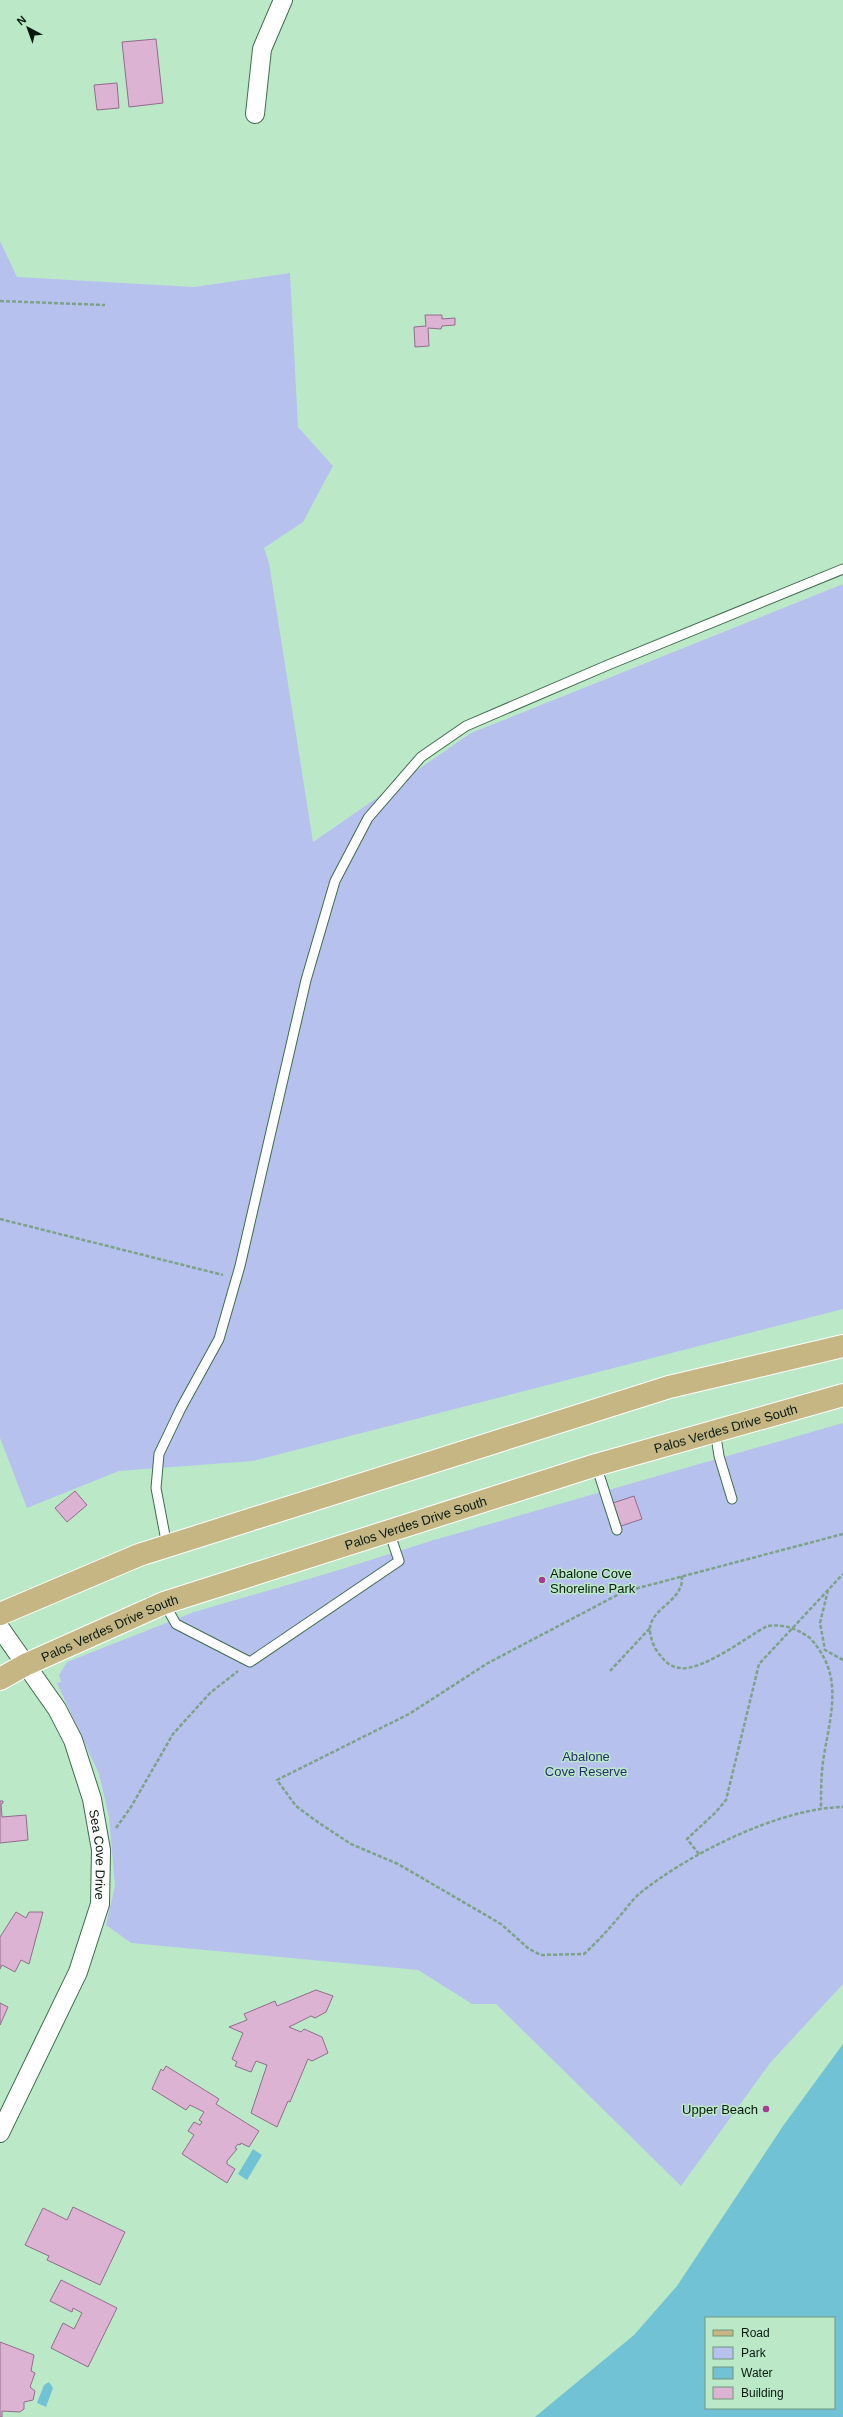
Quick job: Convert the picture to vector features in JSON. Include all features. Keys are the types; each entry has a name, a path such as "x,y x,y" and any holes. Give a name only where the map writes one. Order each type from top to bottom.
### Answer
{"main road":[{"path":"0,1614 139,1555 167,1546 669,1387 843,1346"},
{"name":"Palos Verdes Drive South","path":"0,1679 25,1665 164,1603 388,1530 596,1465 715,1430 843,1396"}],"street":[{"path":"255,114 262,49 283,0"},
{"name":"Sea Cove Drive","path":"0,1628 57,1709 73,1740 92,1799 101,1850 100,1904 78,1972 0,2133"}],"lane":[{"path":"167,1546 156,1488 159,1454 181,1408 219,1339 237,1278 306,980 335,881 368,818 422,757 466,726 594,670 843,569"},
{"path":"715,1430 719,1456 732,1499"},
{"path":"596,1465 617,1530"},
{"path":"164,1603 176,1624 250,1662 399,1561 388,1530"}],"path":[{"path":"0,301 105,305"},
{"path":"0,1219 237,1278"},
{"path":"843,1534 623,1592 488,1663 409,1714 277,1780 296,1806 319,1823 351,1844 398,1864 501,1924 529,1949 541,1955 584,1954 601,1939 638,1895 699,1854 789,1815 821,1807 843,1807"},
{"path":"699,1854 687,1839 716,1812 726,1800 754,1676 759,1664 843,1574"},
{"path":"610,1671 650,1627 653,1619 680,1589 682,1576"},
{"path":"828,1590 820,1623 825,1650 831,1660"},
{"path":"650,1627 652,1640 658,1654 667,1664 679,1668 690,1667 710,1659 767,1626 778,1624 793,1627 825,1650 843,1660"},
{"path":"101,1850 131,1807 173,1734 210,1693 250,1662"},
{"path":"821,1807 821,1778 824,1754 837,1706"}],"green space":[{"path":"0,241 17,277 194,287 290,273 298,427 333,466 303,522 264,548 269,563 313,842 471,733 843,584 843,1309 253,1461 119,1471 27,1508 0,1438"},
{"name":"Abalone Cove Reserve","path":"843,1423 843,1984 770,2063 681,2186 496,2004 472,2004 418,1970 131,1943 106,1925 115,1886 109,1817 99,1774 57,1683 61,1682 59,1675 67,1662 194,1612 329,1573 434,1540"}],"water":[{"path":"843,2044 843,2417 535,2417 634,2335 677,2286 783,2126"},
{"path":"253,2149 262,2155 247,2180 238,2174"},
{"path":"49,2382 53,2388 46,2407 37,2403 44,2385"}],"building":[{"path":"156,39 163,103 129,107 122,42"},
{"path":"117,83 119,108 97,110 94,85"},
{"path":"425,315 442,315 442,319 455,318 455,325 442,326 441,329 428,328 429,346 415,347 414,327 426,326"},
{"path":"75,1491 87,1505 67,1522 55,1508"},
{"path":"634,1496 642,1519 621,1526 613,1503"},
{"path":"0,1801 3,1801 1,1804 2,1817 26,1815 28,1840 0,1843"},
{"path":"16,1912 26,1918 29,1912 43,1912 29,1964 21,1960 15,1972 2,1965 0,1969 0,1937"},
{"path":"316,1990 333,1996 326,2012 315,2018 311,2016 289,2027 301,2032 304,2029 322,2037 328,2053 312,2061 308,2059 290,2102 288,2101 277,2127 251,2113 267,2065 256,2061 251,2072 235,2066 237,2062 232,2059 243,2033 229,2027 247,2020 244,2014 275,2001 277,2006"},
{"path":"0,2003 8,2007 0,2025"},
{"path":"166,2066 219,2099 216,2104 259,2131 249,2147 241,2143 240,2145 238,2144 235,2148 237,2149 227,2161 227,2164 235,2169 227,2183 182,2154 194,2135 188,2131 194,2122 200,2125 202,2122 199,2120 204,2112 190,2105 186,2110 152,2089 161,2069 163,2071"},
{"path":"73,2207 125,2232 100,2285 47,2260 49,2256 25,2245 43,2208 67,2220"},
{"path":"61,2280 117,2308 88,2367 51,2348 63,2323 74,2329 82,2313 73,2308 72,2312 50,2301"},
{"path":"0,2342 34,2355 31,2371 35,2373 30,2387 35,2391 33,2400 24,2402 24,2409 20,2412 2,2411 2,2417 0,2417"}],"place":[{"name":"Abalone Cove Shoreline Park","path":"542,1580"},
{"name":"Upper Beach","path":"766,2109"}]}
